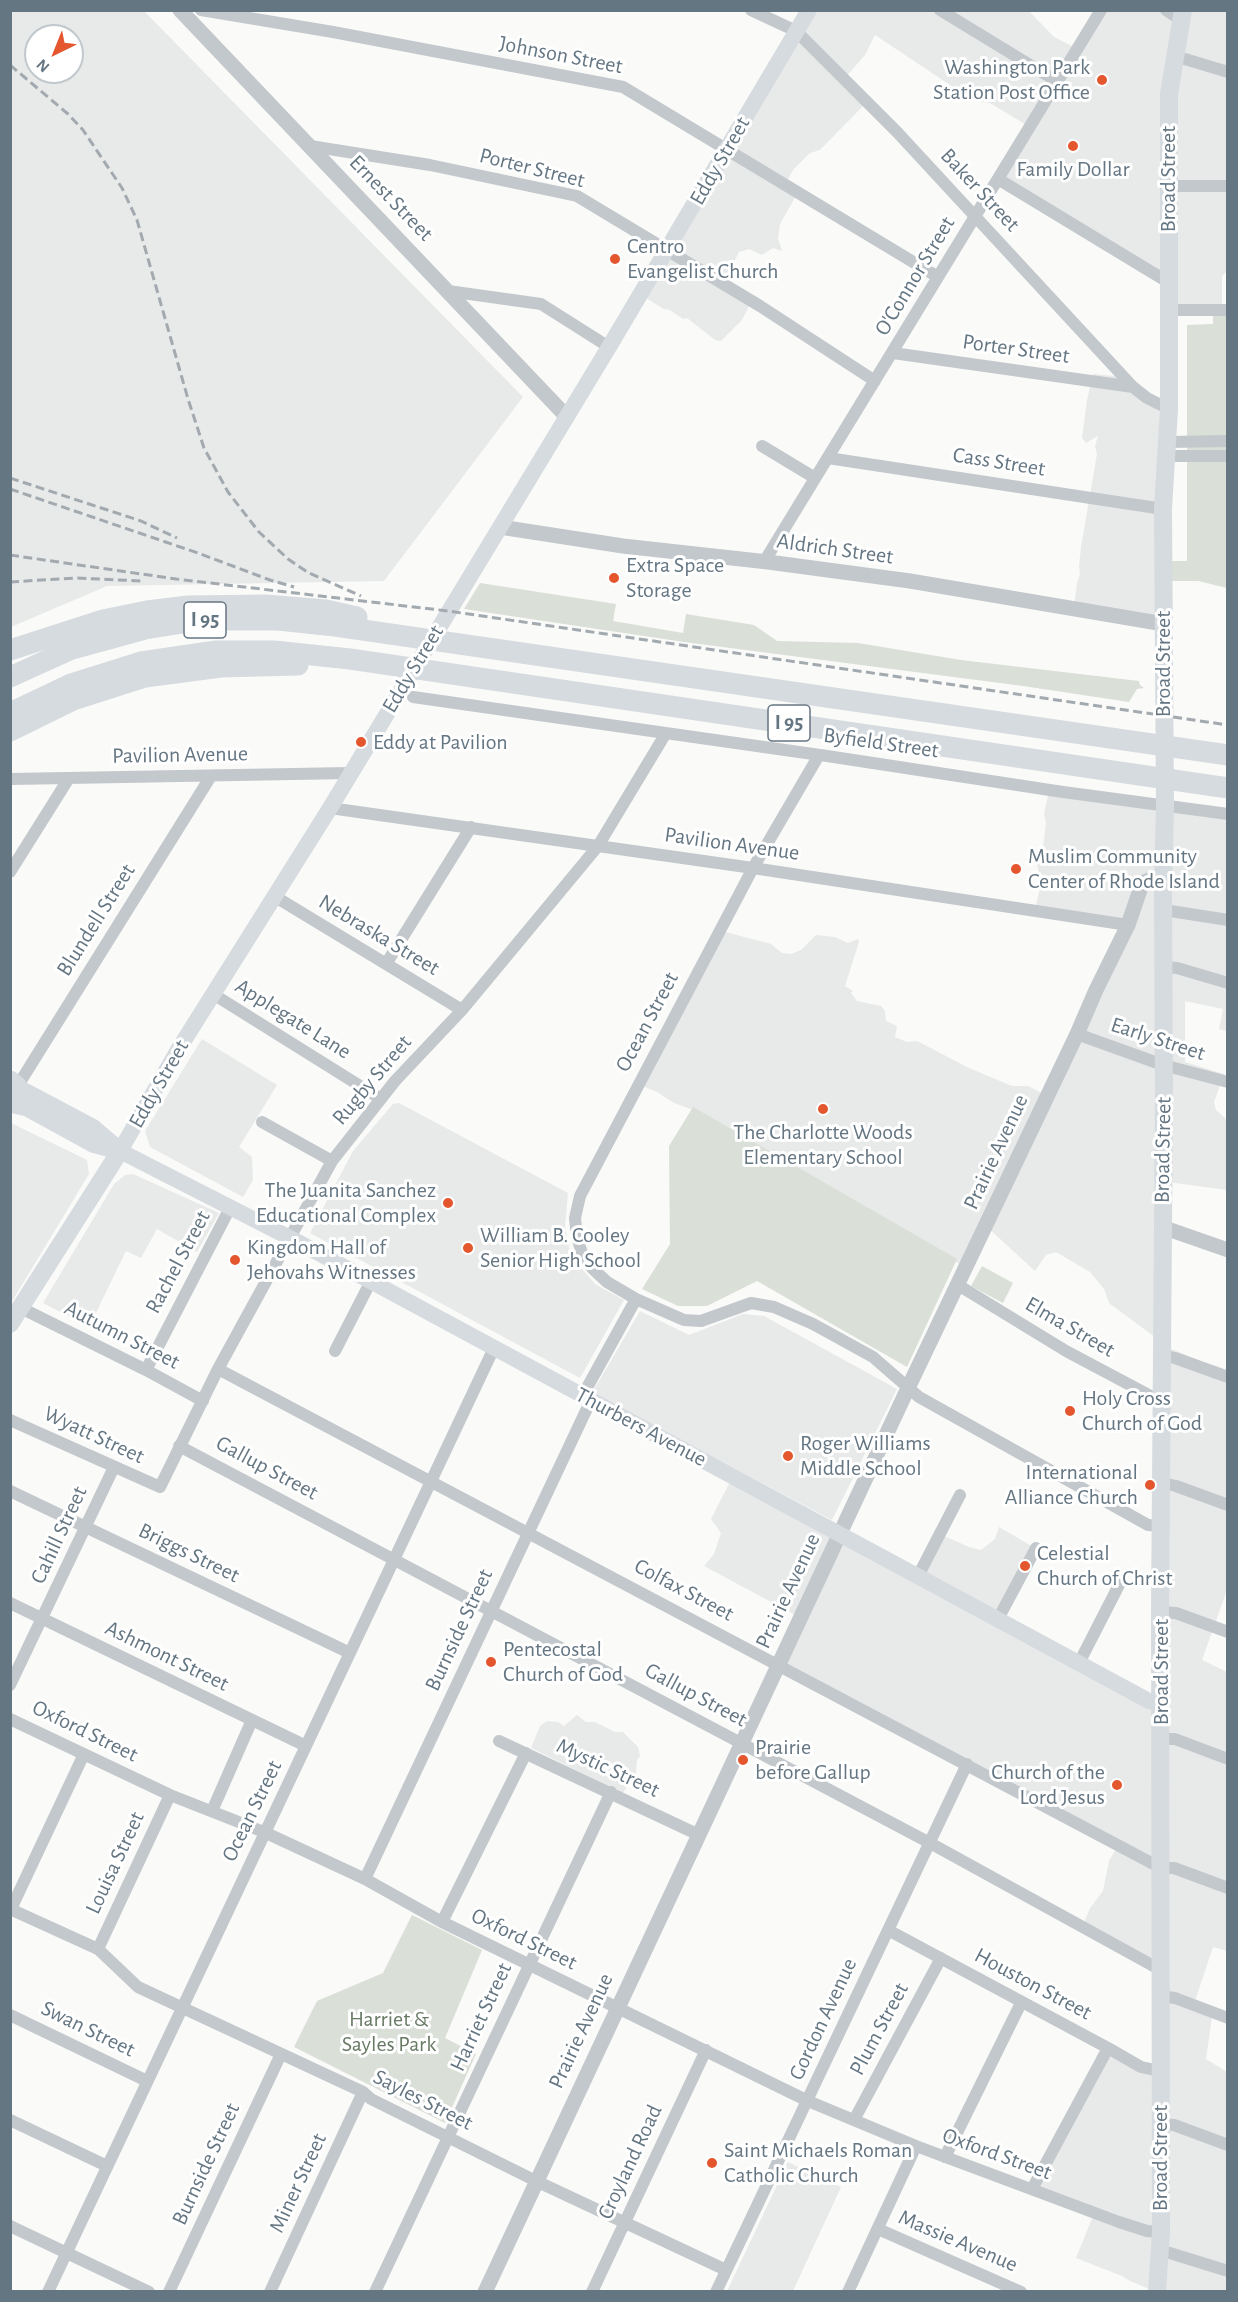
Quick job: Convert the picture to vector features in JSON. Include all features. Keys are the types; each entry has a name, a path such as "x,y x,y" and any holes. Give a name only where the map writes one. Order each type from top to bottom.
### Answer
{"highway":[{"path":"10,650 119,617 168,608 227,604 266,604 349,613 408,637"},
{"name":"I 95","path":"10,677 54,656 145,628 192,621 278,620 1227,756"},
{"name":"I 95","path":"10,713 54,691 132,664 178,655 216,651 274,651 388,665 1227,788"},
{"path":"10,731 56,707 91,693 164,674 240,666 388,665"}],"main road":[{"name":"Eddy Street","path":"10,1324 120,1151 213,994 330,808 567,417 809,10"},
{"name":"Broad Street","path":"1157,2292 1161,2241 1160,1612 1163,1483 1165,802 1163,509 1169,409 1168,93 1175,56 1177,14"},
{"name":"Thurbers Avenue","path":"14,1093 94,1144 120,1151 231,1206 1078,1663 1149,1701 1160,1704"}],"street":[{"name":"Ernest Street","path":"180,10 567,417"},
{"name":"Johnson Street","path":"201,10 333,32 623,87 938,278"},
{"name":"Baker Street","path":"751,10 796,31 897,132 1133,387 1147,398 1169,409"},
{"path":"940,10 1058,82"},
{"name":"O'Connor Street","path":"764,562 1101,10"},
{"path":"1175,56 1227,72"},
{"name":"Porter Street","path":"310,146 430,165 577,196 760,306 875,381"},
{"path":"998,179 1168,282"},
{"path":"1168,186 1227,186"},
{"path":"448,291 541,304 609,347"},
{"path":"1168,310 1227,310"},
{"name":"Porter Street","path":"892,353 1133,387"},
{"path":"1167,449 1227,441"},
{"path":"762,446 814,478"},
{"path":"1167,449 1227,456"},
{"name":"Cass Street","path":"828,458 1163,509"},
{"name":"Aldrich Street","path":"500,527 623,546 910,581 1164,624"},
{"name":"Byfield Street","path":"413,697 1165,802 1227,814"},
{"name":"Rugby Street","path":"160,1487 218,1369 332,1161 395,1081 462,1010 598,846 666,733"},
{"name":"Ocean Street","path":"819,755 753,868 580,1196 576,1218 577,1237 582,1253 592,1268 607,1282 636,1299 684,1320 701,1321 752,1304 774,1307 813,1324 873,1357 919,1397 1148,1525 1161,1526"},
{"name":"Pavilion Avenue","path":"10,779 350,773"},
{"name":"Blundell Street","path":"14,1093 211,776"},
{"path":"10,872 69,778"},
{"name":"Pavilion Avenue","path":"330,808 753,868 1131,918"},
{"path":"386,964 426,903 471,827"},
{"name":"Prairie Avenue","path":"485,2292 1096,990 1131,918 1163,883"},
{"name":"Nebraska Street","path":"274,897 462,1010"},
{"path":"1164,910 1227,920"},
{"path":"1164,966 1227,983"},
{"name":"Applegate Lane","path":"213,994 381,1099"},
{"name":"Early Street","path":"1077,1034 1163,1065 1227,1082"},
{"path":"262,1122 332,1161"},
{"name":"Rachel Street","path":"146,1370 231,1206"},
{"path":"1162,1227 1227,1248"},
{"path":"335,1351 371,1281"},
{"name":"Elma Street","path":"958,1285 1066,1351 1162,1402"},
{"name":"Burnside Street","path":"364,1879 528,1532 587,1398 636,1299"},
{"name":"Autumn Street","path":"21,1308 203,1401"},
{"name":"Ocean Street","path":"48,2292 494,1348"},
{"path":"1162,1356 1176,1358 1227,1377"},
{"name":"Colfax Street","path":"218,1369 1161,1868 1174,1868 1227,1888"},
{"name":"Wyatt Street","path":"10,1420 160,1487"},
{"name":"Gallup Street","path":"179,1446 930,1843 1160,1969"},
{"name":"Cahill Street","path":"10,1685 114,1467"},
{"path":"1163,1483 1227,1505"},
{"name":"Briggs Street","path":"10,1491 350,1653"},
{"path":"918,1576 960,1495"},
{"path":"998,1619 1036,1548"},
{"path":"1078,1663 1120,1583"},
{"name":"Ashmont Street","path":"10,1603 306,1746"},
{"path":"1160,1612 1176,1613 1227,1632"},
{"name":"Oxford Street","path":"10,1719 170,1795 264,1832 364,1879 442,1922 808,2101 916,2146 1147,2231 1172,2252 1227,2271"},
{"path":"212,1811 252,1720"},
{"path":"1161,1739 1175,1739 1227,1759"},
{"name":"Mystic Street","path":"499,1741 699,1835"},
{"path":"442,1922 526,1753"},
{"path":"11,1909 84,1754"},
{"name":"Gordon Avenue","path":"716,2292 968,1764"},
{"name":"Harriet Street","path":"375,2292 611,1792"},
{"name":"Louisa Street","path":"98,1949 170,1795"},
{"name":"Sayles Street","path":"11,1909 98,1949 138,1987 363,2092 371,2099 536,2181 726,2270"},
{"name":"Houston Street","path":"888,1930 1141,2067 1160,2071"},
{"name":"Plum Street","path":"854,2120 941,1958"},
{"path":"1160,1996 1175,1998 1227,2018"},
{"path":"945,2157 1021,2003"},
{"name":"Swan Street","path":"10,2015 147,2080"},
{"path":"1032,2189 1108,2048"},
{"name":"Croyland Road","path":"592,2292 706,2050"},
{"name":"Burnside Street","path":"169,2292 281,2054"},
{"name":"Miner Street","path":"270,2292 363,2092"},
{"path":"10,2120 107,2166"},
{"path":"1160,2124 1174,2125 1227,2145"},
{"path":"848,2292 916,2146"},
{"path":"10,2226 148,2292"},
{"name":"Massie Avenue","path":"878,2229 1021,2292"}],"shaded area":[{"path":"11,10 144,11 523,397 384,581 107,586 11,627"},
{"path":"808,11 1029,11 1054,37 1074,47 1100,11 1227,11 1228,270 1222,276 1222,306 1169,306 1167,278 1000,179 1028,126 990,103 974,101 875,35 865,55 844,79 866,103 820,150 810,153 793,170 786,183 797,194 780,224 778,239 782,251 773,248 762,255 749,249 739,252 725,280 752,300 742,320 721,341 715,340 687,318 683,319 641,295"},
{"path":"1093,374 1124,377 1164,412 1169,621 1074,606 1080,574 1081,547 1097,454 1095,446 1098,436 1086,443 1082,438"},
{"path":"1049,791 1227,812 1227,1031 1219,1029 1223,1009 1185,1001 1185,1062 1224,1074 1214,1102 1216,1110 1225,1118 1227,1125 1227,1190 1168,1182 1167,1346 1109,1303 1104,1289 1090,1272 1056,1252 1046,1255 1035,1271 986,1226 965,1266 946,1258 696,1111 674,1103 640,1085 722,931 771,944 782,953 791,954 801,950 816,935 835,937 848,943 858,939 845,986 853,991 851,993 857,1001 881,1006 885,1011 886,1021 897,1026 895,1037 907,1042 917,1041 969,1068 1012,1086 1028,1086 1046,1095 1131,928 1035,909 1041,884 1037,864 1043,847 1046,823 1044,814"},
{"path":"202,1039 277,1085 239,1147 252,1157 253,1180 243,1197 150,1147 145,1131"},
{"path":"399,1103 568,1193 565,1227 569,1247 577,1263 595,1284 624,1300 580,1378 310,1233 353,1151 393,1104"},
{"path":"11,1123 87,1160 89,1174 11,1303"},
{"path":"133,1174 219,1213 197,1252 157,1229 141,1258 126,1251 89,1327 43,1303 114,1184 125,1175"},
{"name":"Roger Williams Middle School","path":"640,1311 689,1335 743,1314 764,1316 897,1389 832,1520 592,1393"},
{"path":"1169,1348 1227,1372 1228,1497 1225,1503 1228,1504 1227,1590 1202,1660 1227,1672 1227,1951 1213,1947 1195,2001 1213,2010 1206,2059 1227,2072 1227,2291 1154,2291 1076,2258 1095,2211 1035,2187 1106,2050 1163,2077 1166,1970 1084,1923 1090,1908 1103,1891 1109,1861 1117,1847 781,1665 801,1618 704,1566 714,1554 721,1533 711,1519 733,1476 917,1573 942,1535 981,1550 995,1539 999,1527 1035,1548 999,1615 1162,1707"},
{"path":"577,1715 586,1722 595,1722 615,1732 623,1732 638,1747 640,1756 637,1760 636,1773 623,1793 531,1748 540,1726 547,1721 558,1722 564,1726"},
{"path":"788,2162 841,2187 793,2291 727,2291"}],"green space":[{"path":"1227,307 1227,588 1198,581 1170,581 1170,561 1187,561 1187,325 1213,324 1213,308"},
{"path":"480,583 616,604 613,621 683,633 686,614 754,625 777,641 858,643 961,660 1139,681 1144,688 1137,689 1129,702 684,642 464,609"},
{"path":"693,1107 957,1259 907,1367 757,1281 707,1306 678,1306 642,1289 670,1244 669,1146"},
{"path":"982,1266 1013,1283 1003,1303 971,1286"},
{"name":"Harriet & Sayles Park","path":"412,1915 482,1950 445,2038 476,2054 445,2123 294,2047 317,2001 383,1973"}],"railway":[{"path":"10,65 68,114 83,130 122,188 137,220 204,448 228,492 259,532 288,559 309,573 361,596"},
{"path":"10,478 141,521 177,538"},
{"path":"10,489 294,587"},
{"path":"10,555 176,579 448,611 1228,725"},
{"path":"10,582 75,578 143,581"}],"place":[{"name":"Washington Park Station Post Office","path":"1102,80"},
{"name":"Family Dollar","path":"1073,146"},
{"name":"Centro Evangelist Church","path":"615,259"},
{"name":"Extra Space Storage","path":"614,578"},
{"name":"Eddy at Pavilion","path":"361,742"},
{"name":"Muslim Community Center of Rhode Island","path":"1016,869"},
{"name":"The Charlotte Woods Elementary School","path":"823,1109"},
{"name":"The Juanita Sanchez Educational Complex","path":"448,1203"},
{"name":"William B. Cooley Senior High School","path":"468,1248"},
{"name":"Kingdom Hall of Jehovahs Witnesses","path":"235,1260"},
{"name":"Holy Cross Church of God","path":"1070,1411"},
{"name":"Roger Williams Middle School","path":"788,1456"},
{"name":"International Alliance Church","path":"1150,1485"},
{"name":"Celestial Church of Christ","path":"1025,1566"},
{"name":"Pentecostal Church of God","path":"491,1662"},
{"name":"Prairie before Gallup","path":"743,1760"},
{"name":"Church of the Lord Jesus","path":"1117,1785"},
{"name":"Saint Michaels Roman Catholic Church","path":"712,2163"}]}
